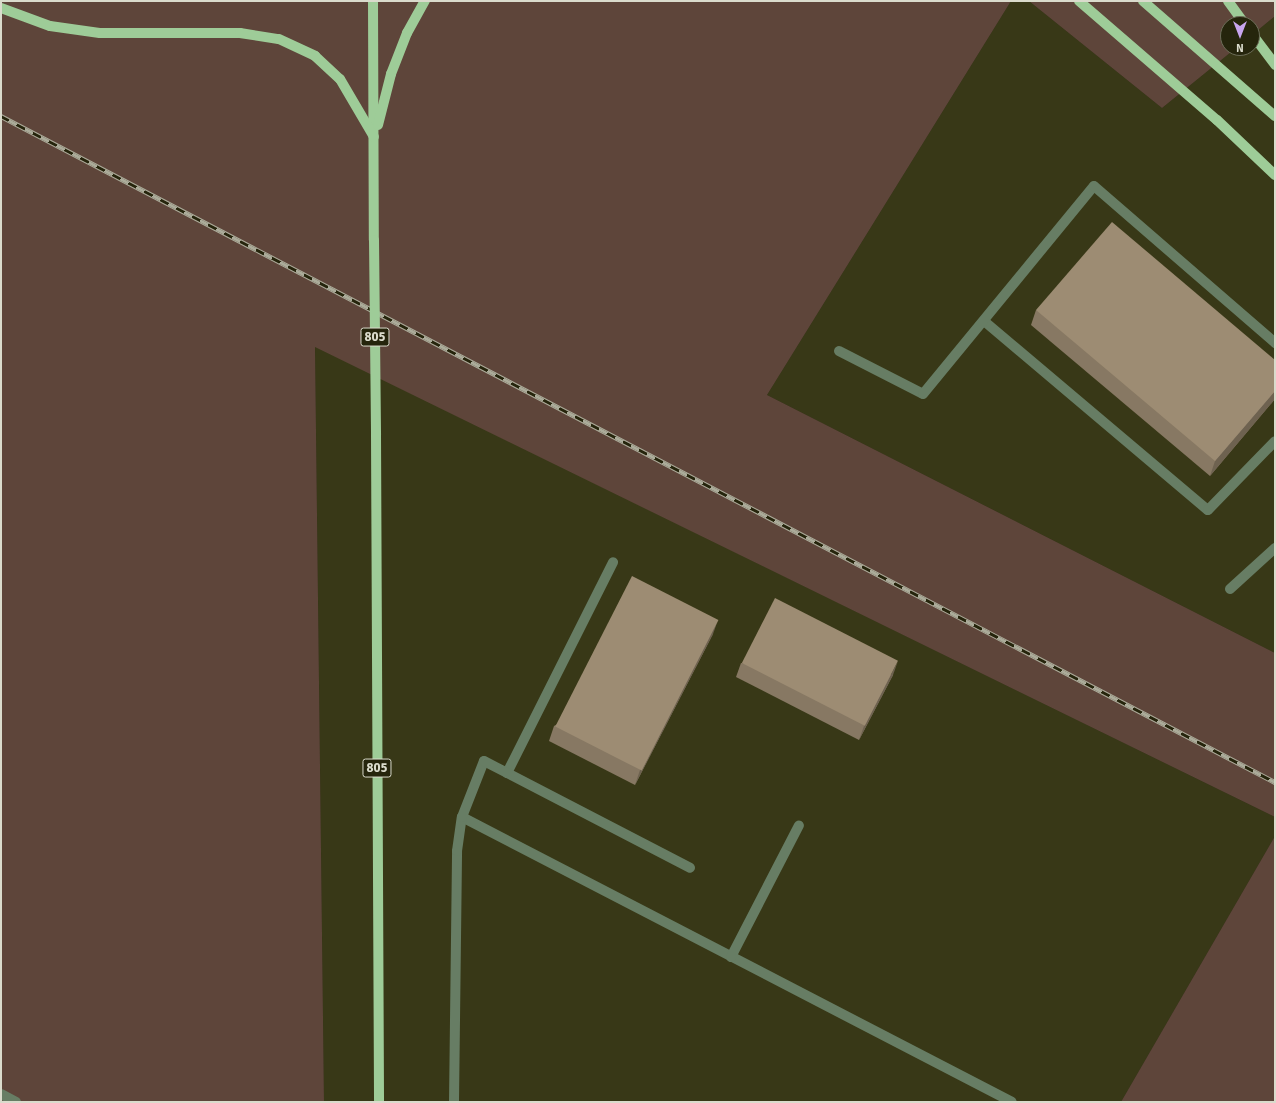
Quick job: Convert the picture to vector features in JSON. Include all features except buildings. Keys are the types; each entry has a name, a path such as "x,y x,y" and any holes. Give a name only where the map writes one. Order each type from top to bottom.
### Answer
{"main road":[{"name":"805","path":"373,1 379,1102"},
{"path":"374,137 392,74 407,33 425,1"},
{"path":"1079,1 1205,110 1275,175"},
{"path":"1143,1 1275,116"},
{"path":"1228,1 1239,16"},
{"path":"1,8 50,26 100,33 240,33 278,39 315,56 340,79 374,137"},
{"path":"1260,45 1275,65"}],"lane":[{"path":"839,351 923,394 1094,186 1275,343"},
{"path":"984,321 1208,510 1275,441"},
{"path":"1230,589 1275,548"},
{"path":"507,773 613,562"},
{"path":"454,1102 455,887 462,817 484,761 690,868"},
{"path":"462,817 1012,1102"},
{"path":"731,957 799,825"},
{"path":"1,1094 16,1102"}],"shaded area":[{"path":"1,1 1011,1 767,395 1275,653 1275,817 315,347 324,1102 1,1102"},
{"path":"1011,1 1029,1 1162,108 1226,56 1260,56 1260,28 1275,16 1275,653 767,395"},
{"path":"1029,1 1275,1 1275,16 1260,28 1260,16 1220,16 1220,56 1226,56 1162,108"},
{"path":"315,346 1275,817 1275,836 1121,1102 324,1102"},
{"path":"1275,836 1275,1102 1121,1102"}],"railway":[{"path":"1,116 1275,782"}]}
